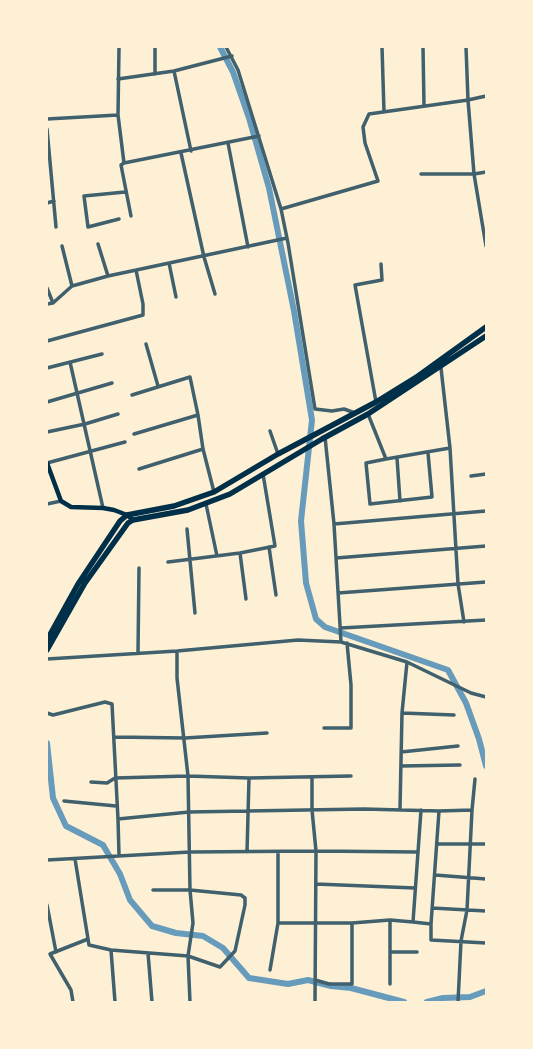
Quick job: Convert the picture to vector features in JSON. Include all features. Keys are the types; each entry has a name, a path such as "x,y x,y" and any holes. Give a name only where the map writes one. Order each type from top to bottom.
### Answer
{"highway":[{"path":"47,640 78,584 120,521 127,515 174,506 214,492 278,454 376,402 446,358 486,327"},
{"path":"47,650 85,583 123,528 133,520 188,510 230,494 323,438 368,414 440,368 486,336"}],"main road":[{"path":"47,463 61,501 70,507 103,508 127,515 133,520"}],"street":[{"path":"119,47 118,115 124,163 121,165 125,192 131,216"},
{"path":"155,47 155,74"},
{"path":"226,47 238,70 280,209 287,238 315,409 332,411 344,409 355,413"},
{"path":"382,47 384,112"},
{"path":"423,47 424,106"},
{"path":"466,47 468,100 474,174 486,246"},
{"path":"118,78 174,71 231,56"},
{"path":"174,71 191,151"},
{"path":"280,209 378,181 365,144 363,127 369,114 468,100 486,96"},
{"path":"47,119 118,115"},
{"path":"47,129 56,227"},
{"path":"124,163 191,151 258,136"},
{"path":"228,143 248,247"},
{"path":"181,153 204,257 215,294"},
{"path":"421,174 474,174 486,172"},
{"path":"119,219 88,227 84,196 125,192"},
{"path":"47,203 54,201"},
{"path":"47,304 53,303 72,286 108,276 204,257 287,238"},
{"path":"98,244 108,276"},
{"path":"62,246 72,286"},
{"path":"169,263 176,297"},
{"path":"376,402 354,285 382,280 380,264"},
{"path":"47,341 143,315 143,304 136,270"},
{"path":"47,288 53,303"},
{"path":"146,344 158,386"},
{"path":"47,368 102,354"},
{"path":"70,362 103,508"},
{"path":"440,368 450,448 458,584 464,622"},
{"path":"132,395 190,377 198,415 202,449 214,492"},
{"path":"47,402 112,383"},
{"path":"47,432 85,424 118,414"},
{"path":"368,414 386,459"},
{"path":"134,434 198,415"},
{"path":"270,431 278,454"},
{"path":"323,438 334,524 341,642"},
{"path":"47,463 125,442"},
{"path":"428,453 432,497 370,504 366,463 450,448"},
{"path":"139,469 202,449"},
{"path":"397,458 400,501"},
{"path":"168,562 190,561 275,546 263,473"},
{"path":"471,476 486,474"},
{"path":"47,504 53,504 61,501"},
{"path":"206,504 218,556"},
{"path":"334,524 486,511"},
{"path":"187,529 195,613"},
{"path":"336,558 486,546"},
{"path":"269,547 276,595"},
{"path":"240,553 246,599"},
{"path":"138,653 139,568"},
{"path":"338,593 486,582"},
{"path":"341,628 486,620"},
{"path":"47,658 177,651 298,640 341,642 407,662 471,693 486,697"},
{"path":"324,728 351,728 351,685 347,643"},
{"path":"177,651 177,678 186,738 188,776 190,890 193,923 188,956 190,1002"},
{"path":"400,809 402,713 407,662"},
{"path":"47,713 53,715 105,702 112,704 116,806 118,818 118,855"},
{"path":"402,713 454,714"},
{"path":"114,737 186,738 267,733"},
{"path":"401,752 458,746"},
{"path":"401,766 460,765"},
{"path":"91,782 107,783 115,778 188,776 249,778 351,776"},
{"path":"312,777 312,810 316,851 315,1002"},
{"path":"247,852 249,778"},
{"path":"458,1002 457,994 461,941 466,910 469,844 475,779"},
{"path":"64,801 116,806"},
{"path":"118,818 189,812 400,809 439,811 472,810"},
{"path":"413,922 421,810"},
{"path":"439,811 431,940 486,943"},
{"path":"438,844 486,844"},
{"path":"47,860 190,852 417,852"},
{"path":"270,970 278,923 278,852"},
{"path":"75,859 89,945 111,950 188,956 220,967 236,951 245,905 245,898 241,895 190,890 153,890"},
{"path":"435,875 486,878"},
{"path":"316,884 415,888"},
{"path":"47,905 56,952"},
{"path":"432,908 486,911"},
{"path":"278,923 316,924 390,920 431,924"},
{"path":"390,920 390,984"},
{"path":"315,980 329,984 352,984 352,923"},
{"path":"73,1002 71,990 49,955 88,939"},
{"path":"111,950 116,1002"},
{"path":"390,952 417,952"},
{"path":"148,953 152,1002"}],"waterway":[{"path":"220,47 233,72 249,118 269,188 294,311 312,420 301,521 306,583 316,619 325,627 448,670 466,703 479,739 486,766"},
{"path":"47,743 53,798 66,826 103,845 120,874 130,900 152,926 176,933 203,936 223,948 249,978 288,984 308,980 331,986 351,988 404,1002"},
{"path":"427,1002 443,998 470,997 486,991"}]}
